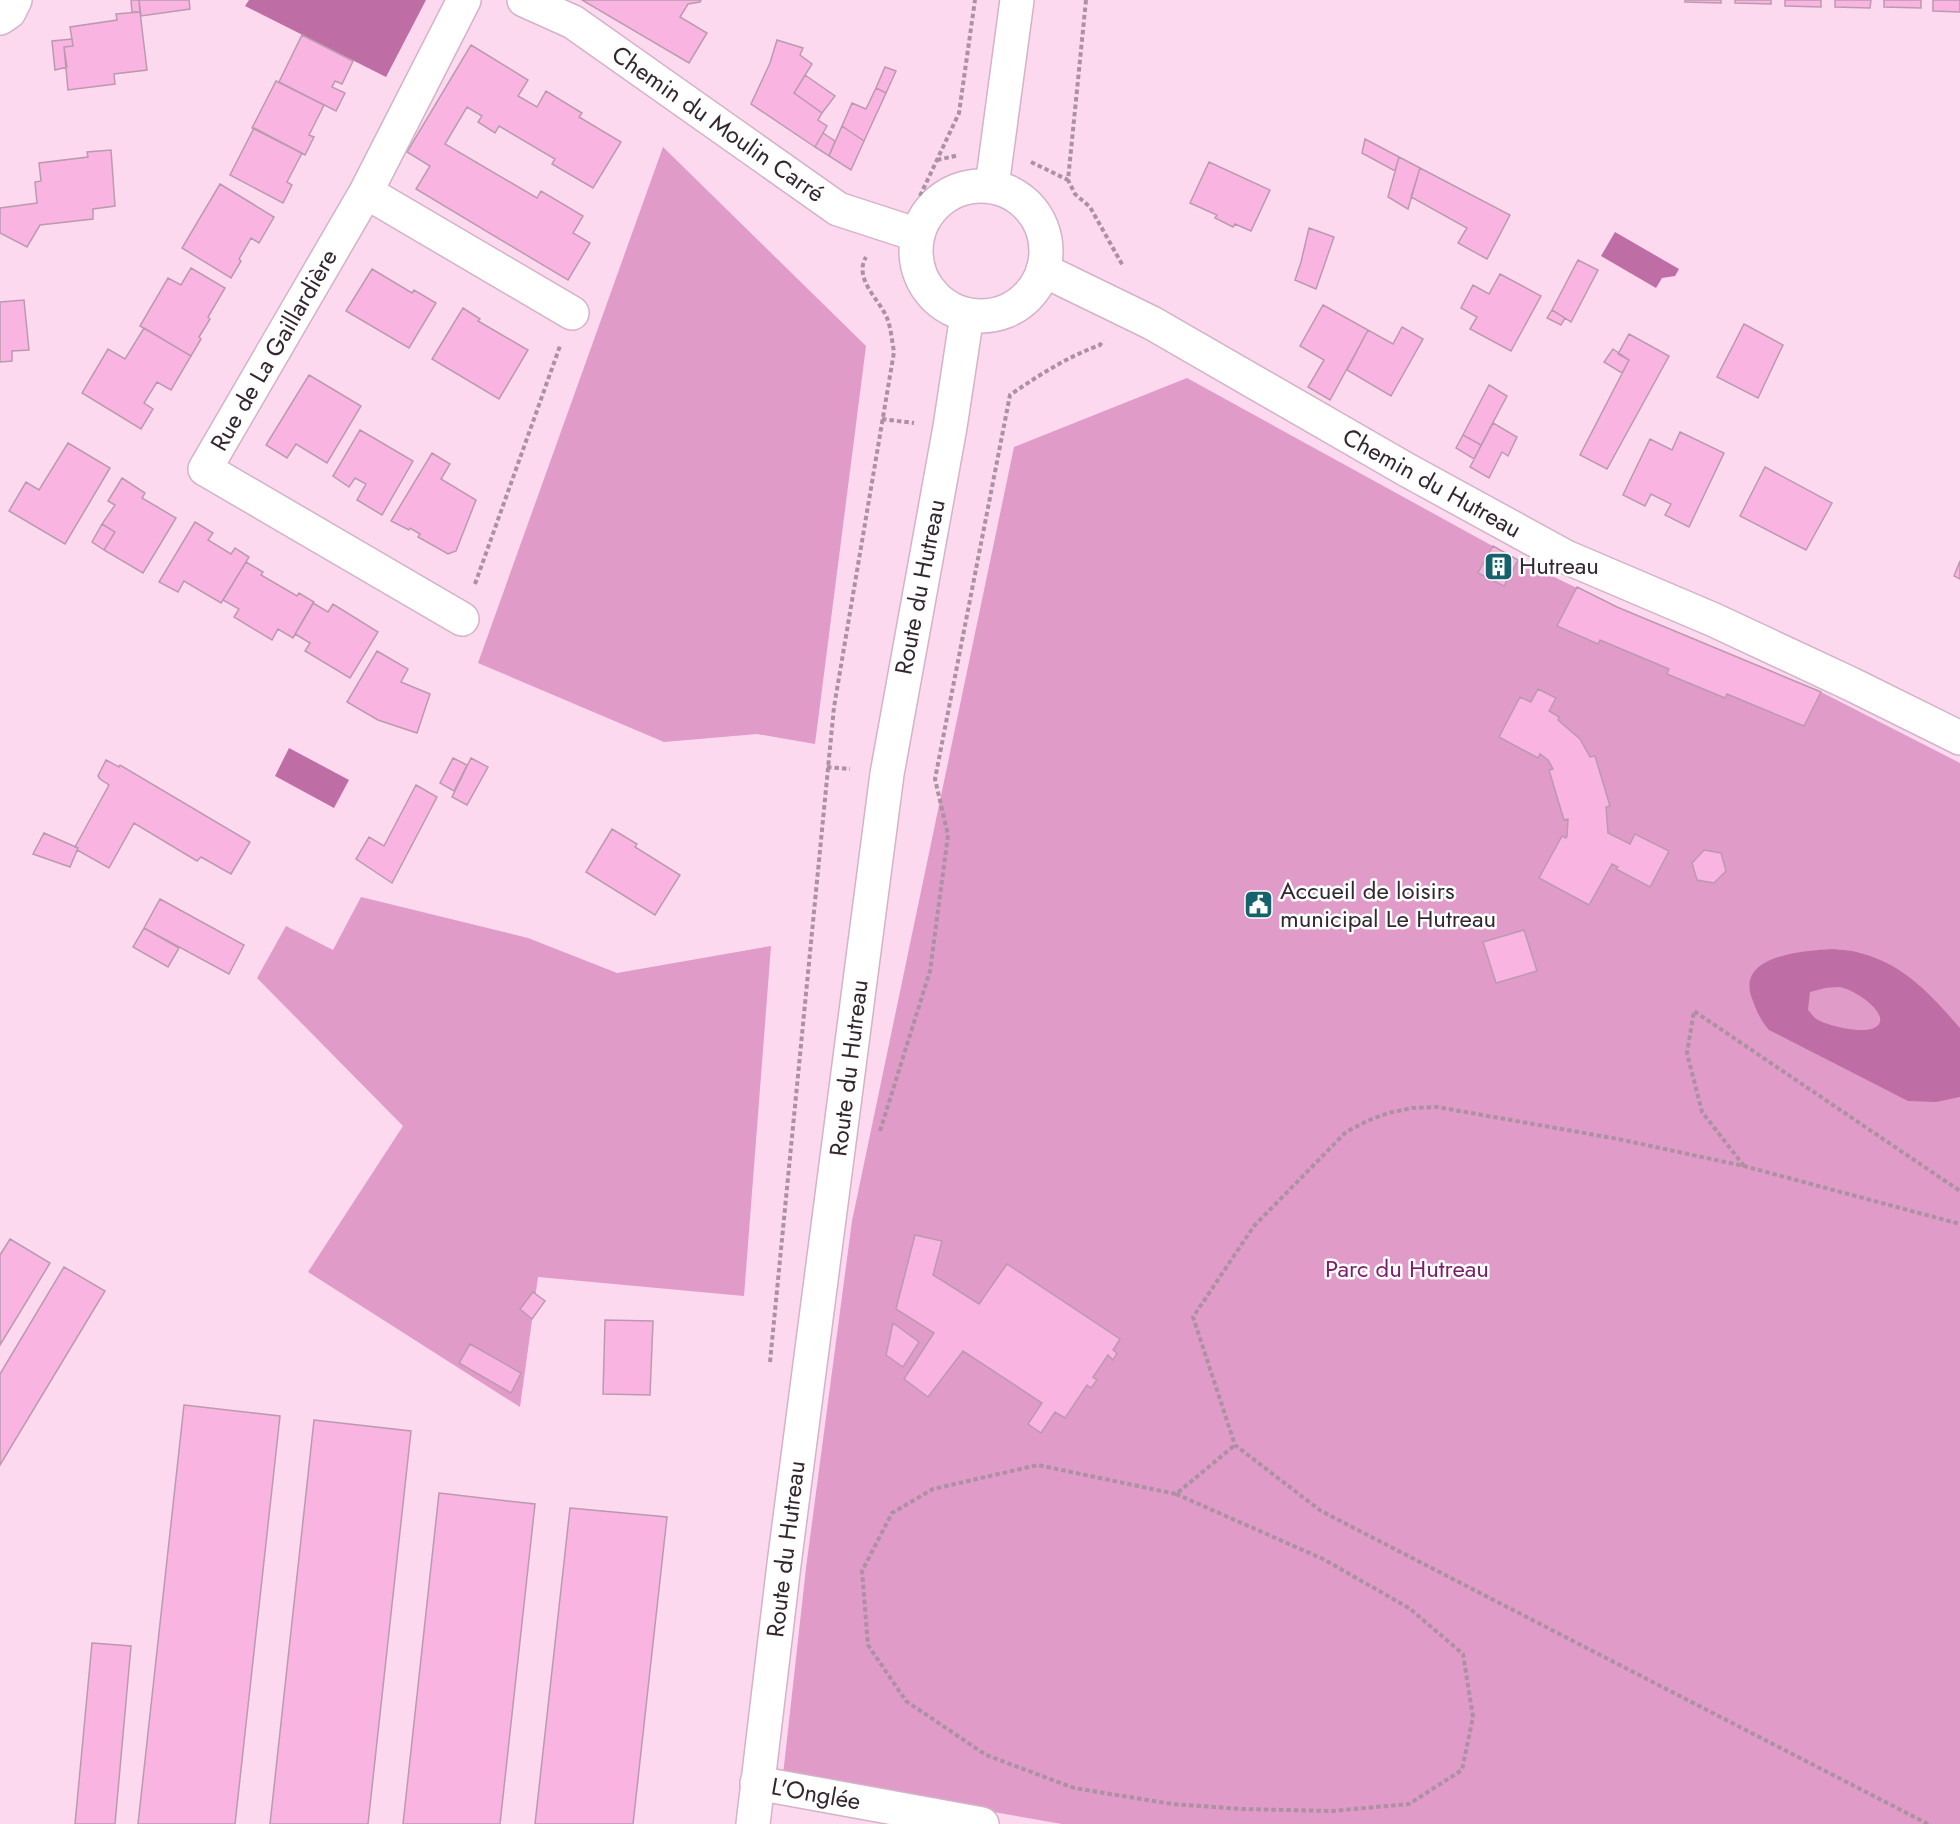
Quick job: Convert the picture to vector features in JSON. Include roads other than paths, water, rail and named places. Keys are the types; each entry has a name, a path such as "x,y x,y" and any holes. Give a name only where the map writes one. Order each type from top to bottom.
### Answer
{"street":[{"path":"0,18 9,12 15,0"},
{"name":"Rue de La Gaillardière","path":"462,619 205,469 366,192 464,0"},
{"name":"Chemin du Moulin Carré","path":"524,0 573,22 838,209 918,235"},
{"path":"992,186 1017,0"},
{"path":"972,186 992,186 1013,194 1030,208 1042,226 1046,248 1043,270 1035,288 1022,302 1005,311 986,315 967,315 947,307 932,294 921,276 916,256 918,235 925,217 937,202 954,192 972,186"},
{"path":"366,192 572,313"},
{"name":"Chemin du Hutreau","path":"1043,270 1121,308 1214,358 1407,470 1566,557 1714,620 1960,738"},
{"name":"Route du Hutreau","path":"753,1824 887,774 950,427 967,315"},
{"name":"L'Onglée","path":"757,1783 982,1824"}],"place":[{"name":"Hutreau","path":"1498,566"},
{"name":"Accueil de loisirs municipal Le Hutreau","path":"1259,905"}],"park label":[{"name":"Parc du Hutreau","path":"1407,1269"}]}
